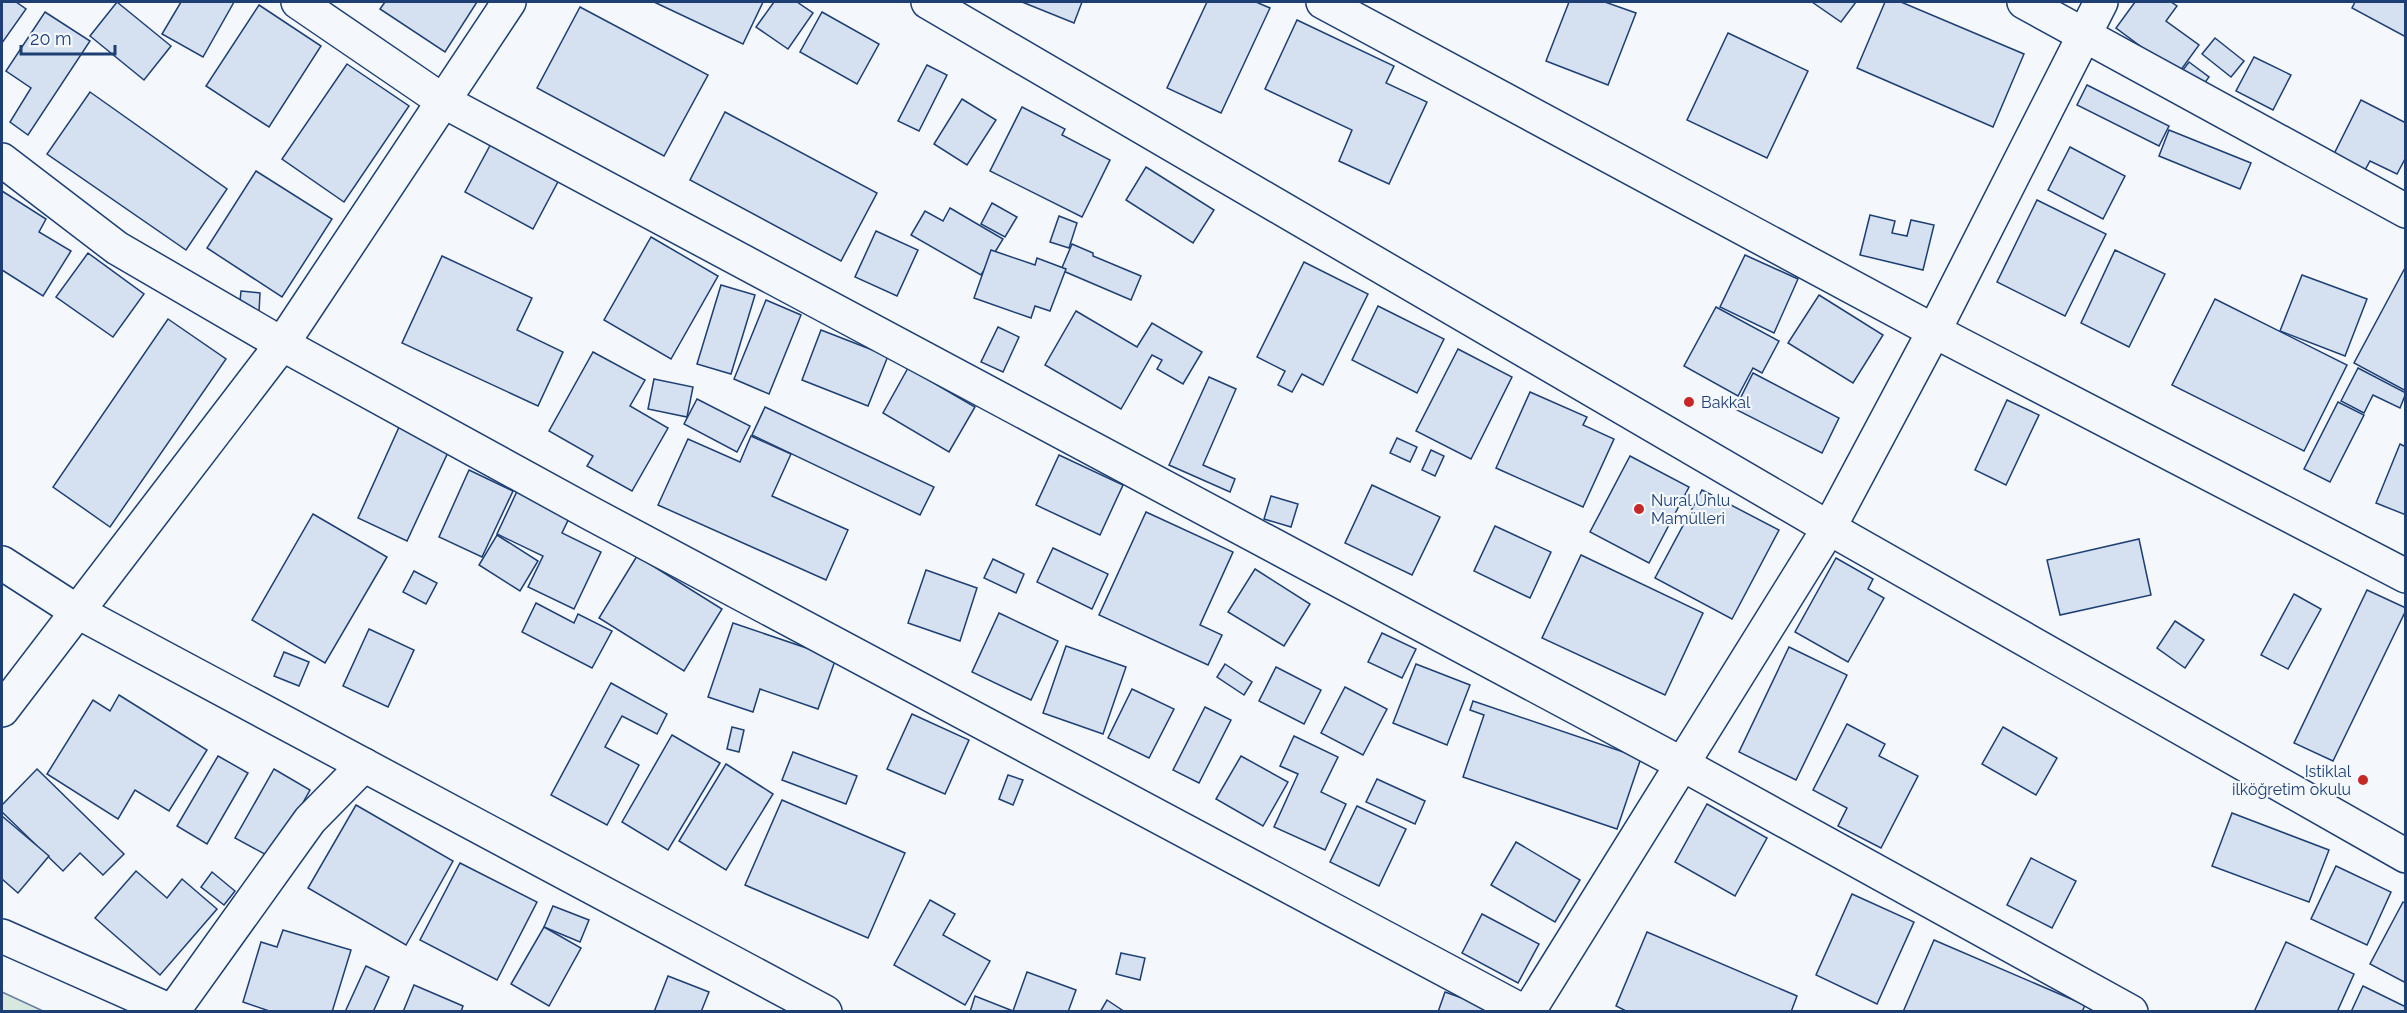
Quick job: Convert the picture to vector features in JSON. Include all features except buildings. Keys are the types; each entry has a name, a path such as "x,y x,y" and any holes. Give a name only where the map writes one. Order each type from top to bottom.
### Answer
{"street":[{"path":"298,2 443,101 1682,764 2131,1011"},
{"path":"2,710 282,344 510,2"},
{"path":"928,2 1828,528 2406,856"},
{"path":"1323,2 1934,331 2406,576"},
{"path":"2024,2 2406,211"},
{"path":"1528,1011 1828,528 1934,331 2083,33 2101,2"},
{"path":"2,160 117,248 282,344 600,519 1524,1011"},
{"path":"2,563 78,612 825,1011"},
{"path":"2,936 173,1011 310,820 364,765"}],"shaded area":[{"path":"2,992 43,1011 2,1011"}],"place":[{"name":"Bakkal","path":"1689,402"},
{"name":"Nural Unlu Mamülleri","path":"1639,509"},
{"name":"Istiklal ilköğretim okulu","path":"2363,780"}]}
